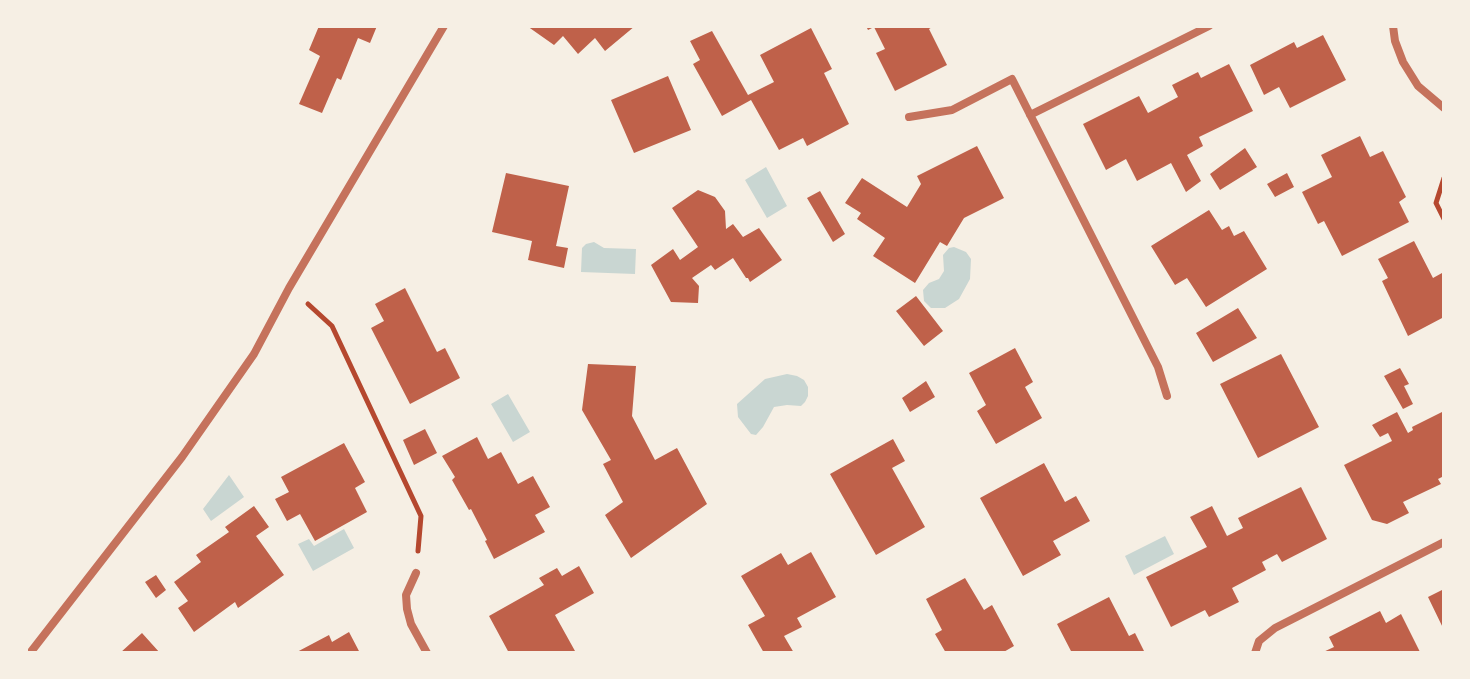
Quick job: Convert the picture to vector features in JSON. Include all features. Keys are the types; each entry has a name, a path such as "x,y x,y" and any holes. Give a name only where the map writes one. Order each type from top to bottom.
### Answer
{"street":[{"path":"30,653 182,457 254,354 289,288 444,26"},
{"path":"1030,115 1191,30 1209,26"},
{"path":"1393,26 1403,62 1418,86 1444,108"},
{"path":"909,117 952,110 1012,79 1158,367 1167,396"},
{"path":"1255,653 1259,641 1275,628 1444,542"},
{"path":"416,573 406,595 407,609 411,624 427,653"}],"path":[{"path":"1444,178 1436,203 1444,219"},
{"path":"289,288 332,326 421,516 416,573"}],"shaded area":[{"path":"766,167 787,206 767,218 745,180"},
{"path":"594,242 604,248 636,249 635,274 581,272 582,248"},
{"path":"954,247 966,252 971,259 970,279 959,299 945,308 931,308 924,301 923,290 939,279 944,271 943,255"},
{"path":"787,374 804,380 808,387 805,402 801,406 774,407 763,427 756,435 751,434 738,417 737,404 765,379"},
{"path":"508,394 530,432 513,442 491,404"},
{"path":"229,475 244,497 211,521 203,509"},
{"path":"344,529 354,548 313,571 298,544 309,539 314,546"},
{"path":"1165,536 1174,554 1134,575 1125,556"}],"building":[{"path":"319,26 377,26 370,43 358,38 341,80 337,78 322,113 299,104 320,56 309,50"},
{"path":"527,26 635,26 605,51 595,38 578,54 563,36 554,45"},
{"path":"866,26 934,26 929,29 947,65 895,91 876,53 885,49 874,27 868,30"},
{"path":"811,28 832,69 824,73 849,124 807,146 803,138 779,150 751,100 722,116 693,64 700,60 690,41 712,31 748,95 774,82 760,55"},
{"path":"1323,35 1346,80 1290,108 1279,87 1264,95 1250,65 1294,42 1297,48"},
{"path":"1229,64 1253,111 1199,137 1203,146 1187,155 1201,181 1186,192 1171,163 1137,181 1126,159 1106,170 1083,124 1139,96 1148,113 1178,97 1172,85 1198,72 1201,78"},
{"path":"668,76 691,130 634,153 611,100"},
{"path":"1360,136 1370,157 1383,151 1406,197 1399,202 1409,222 1342,256 1324,221 1318,224 1302,192 1332,177 1321,155"},
{"path":"977,146 1004,198 964,218 947,246 940,242 915,283 873,256 885,238 857,219 861,213 845,203 862,178 907,207 921,184 917,176"},
{"path":"1245,148 1257,167 1220,190 1210,174"},
{"path":"506,173 569,186 556,246 568,248 564,268 528,260 532,241 492,232"},
{"path":"1287,173 1294,187 1275,197 1267,184"},
{"path":"698,190 715,197 725,211 726,229 733,224 743,237 759,228 782,260 750,282 733,258 715,270 711,265 692,278 699,286 698,303 671,302 651,265 673,249 680,260 698,247 672,208"},
{"path":"820,191 845,234 833,242 807,198"},
{"path":"1209,210 1222,230 1229,226 1234,236 1244,231 1267,269 1206,307 1187,278 1175,285 1151,246"},
{"path":"1414,241 1433,278 1442,273 1444,277 1444,317 1408,336 1382,281 1388,278 1378,259"},
{"path":"405,288 437,352 445,348 460,378 410,404 371,328 384,321 375,304"},
{"path":"916,296 943,331 924,346 896,311"},
{"path":"1238,308 1257,338 1213,362 1196,333"},
{"path":"1015,348 1033,382 1025,387 1042,418 996,444 977,411 986,405 969,373"},
{"path":"1281,354 1319,427 1258,458 1220,384"},
{"path":"588,364 636,366 632,416 655,460 677,448 707,504 631,558 605,515 623,502 603,464 611,460 582,410"},
{"path":"1400,368 1409,384 1404,386 1413,404 1403,409 1384,376"},
{"path":"926,381 935,397 910,412 902,398"},
{"path":"1444,411 1444,476 1438,479 1441,484 1403,502 1409,513 1387,524 1372,520 1344,465 1392,441 1388,433 1380,437 1372,425 1397,412 1408,433 1413,430 1412,427"},
{"path":"425,429 437,453 414,465 403,440"},
{"path":"477,437 488,459 501,452 518,484 533,476 550,507 535,515 545,532 494,559 442,456"},
{"path":"893,439 905,461 892,468 925,527 876,555 830,474"},
{"path":"344,443 365,482 355,488 367,512 315,541 300,514 287,521 275,499 289,492 281,477"},
{"path":"1044,463 1065,502 1076,496 1090,521 1053,541 1061,555 1023,576 980,498"},
{"path":"1301,487 1327,539 1282,562 1277,554 1262,562 1266,570 1232,588 1239,602 1209,617 1205,610 1171,627 1146,577 1207,547 1190,517 1212,506 1227,536 1243,528 1238,518"},
{"path":"254,506 269,527 256,536 284,575 238,608 235,602 194,632 178,608 188,601 174,582 201,562 196,555 229,532 225,527"},
{"path":"811,552 836,597 797,618 802,627 784,636 794,653 764,653 748,625 765,616 741,576 781,553 788,565"},
{"path":"579,566 594,593 555,615 575,651 509,653 489,616 544,585 539,578 557,568 562,576"},
{"path":"156,575 166,590 156,598 145,582"},
{"path":"965,578 984,610 992,605 1014,646 1002,653 946,653 935,634 942,630 926,599"},
{"path":"1444,589 1444,630 1428,597"},
{"path":"1109,597 1129,636 1135,633 1145,653 1072,653 1057,624"},
{"path":"1380,611 1386,623 1401,614 1420,652 1321,653 1334,647 1329,637"},
{"path":"349,632 360,653 295,653 329,635 332,642"},
{"path":"142,633 160,653 120,653"}]}
